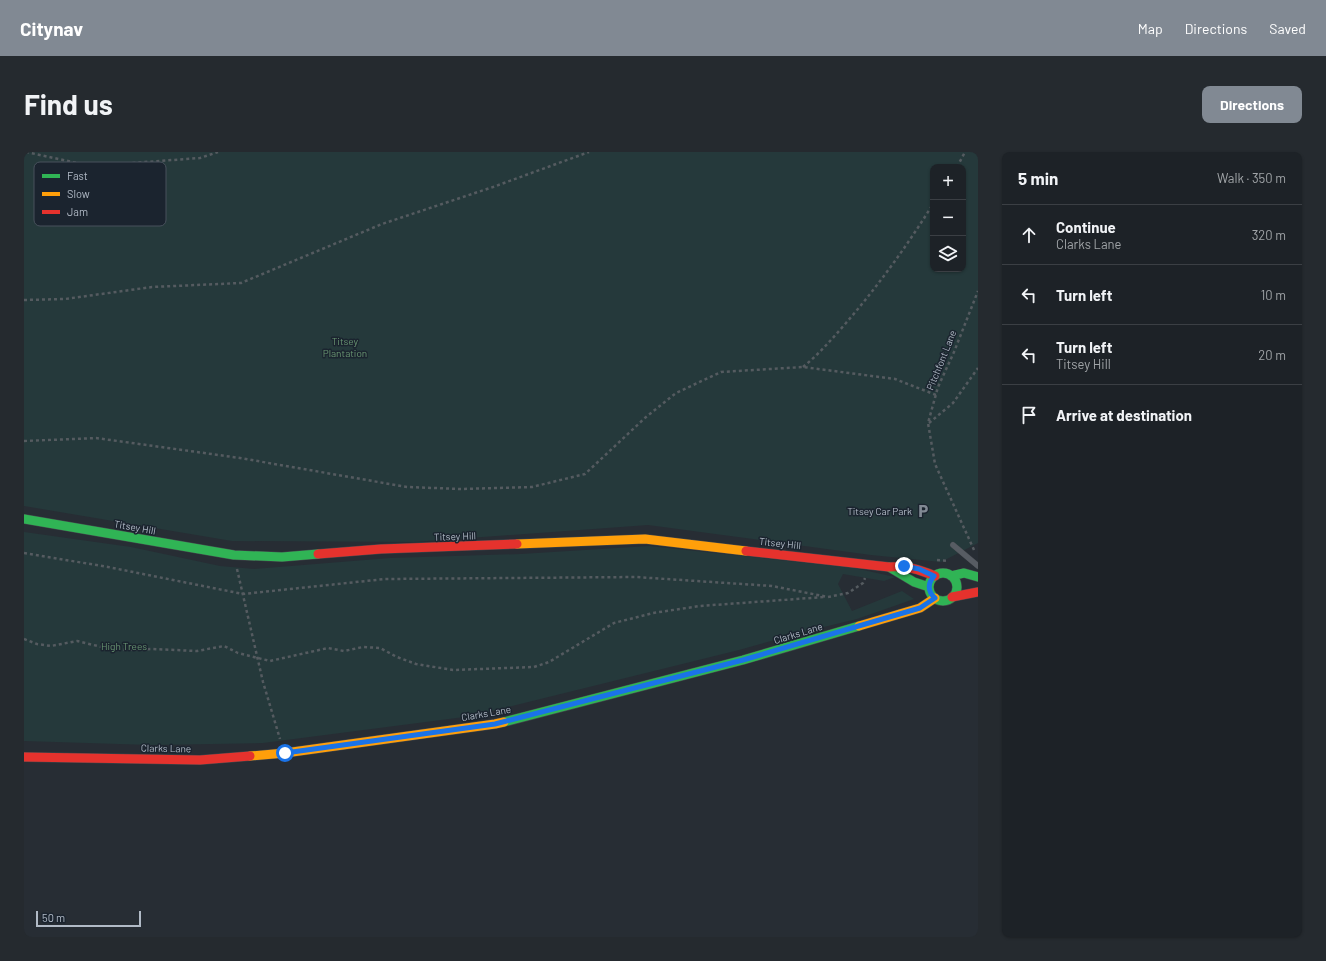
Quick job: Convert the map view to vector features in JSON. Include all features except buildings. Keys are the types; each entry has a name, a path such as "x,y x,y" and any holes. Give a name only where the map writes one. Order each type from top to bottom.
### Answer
{"main road":[{"name":"Titsey Hill","path":"24,519 234,555 282,557 381,550 645,539 889,566 904,566 919,569 934,576"},
{"name":"Titsey Hill","path":"889,566 914,582 929,587"},
{"path":"952,597 955,593 956,585 951,576 944,573 934,576 929,587 930,592 935,598 944,600 978,592"},
{"path":"951,576 964,573 978,577"},
{"name":"Clarks Lane","path":"24,757 200,760 285,753 495,724 743,660 920,608 935,598"}],"lane":[{"path":"953,545 978,566"}],"path":[{"path":"26,152 72,162"},
{"path":"146,162 200,158 218,152"},
{"path":"24,300 65,299 152,287 241,283 382,224 493,187 588,152"},
{"path":"958,164 965,152"},
{"path":"804,367 820,353 864,302 907,245 930,209"},
{"name":"Pitchfont Lane","path":"974,549 935,464 928,423 938,387 954,352 978,291"},
{"path":"24,441 96,438 240,458 407,487 461,489 532,487 585,474 646,417 676,393 721,372 804,367 895,379 936,395"},
{"path":"928,423 953,403 978,368"},
{"path":"24,553 108,567 243,594 385,579 636,577 772,586 828,597"},
{"path":"234,555 263,682 285,753"},
{"path":"24,639 37,644 51,646 77,641 114,650 153,649 196,651 224,646 238,653 270,661 328,648 344,652 363,646 380,648 397,657 416,664 453,670 534,667 549,662 614,623 652,613 700,606 828,597 848,593 863,583 867,574"}],"green space":[{"name":"Titsey Plantation","path":"24,152 978,152 978,543 941,562 871,555 648,525 414,542 232,541 24,506"},
{"name":"High Trees","path":"24,532 131,547 220,566 254,569 390,558 521,554 649,546 854,568 895,577 884,581 843,574 838,584 852,611 902,591 914,599 857,619 739,650 472,716 263,743 151,745 24,741"}],"traffic: fast":[{"path":"24,519 234,555 282,557 318,554"},
{"path":"889,567 914,582 929,587"},
{"path":"943,573 953,577 957,587 953,597 943,601 933,597 929,587 933,577 943,573"},
{"path":"951,576 964,573 978,577"},
{"path":"504,722 743,660 859,626"}],"traffic: slow":[{"path":"517,544 645,539 746,551"},
{"path":"859,626 920,608 935,598"},
{"path":"250,756 285,753 504,722"}],"traffic: jam":[{"path":"318,554 381,549 517,544"},
{"path":"746,551 907,568 935,576"},
{"path":"952,597 978,592"},
{"path":"24,757 200,760 250,756"}],"place":[{"name":"Titsey Car Park","path":"923,511"}],"route":[{"path":"285,753 495,724 743,660 920,608 935,598 930,592 929,587 931,579 934,576 919,569 904,566"}]}
